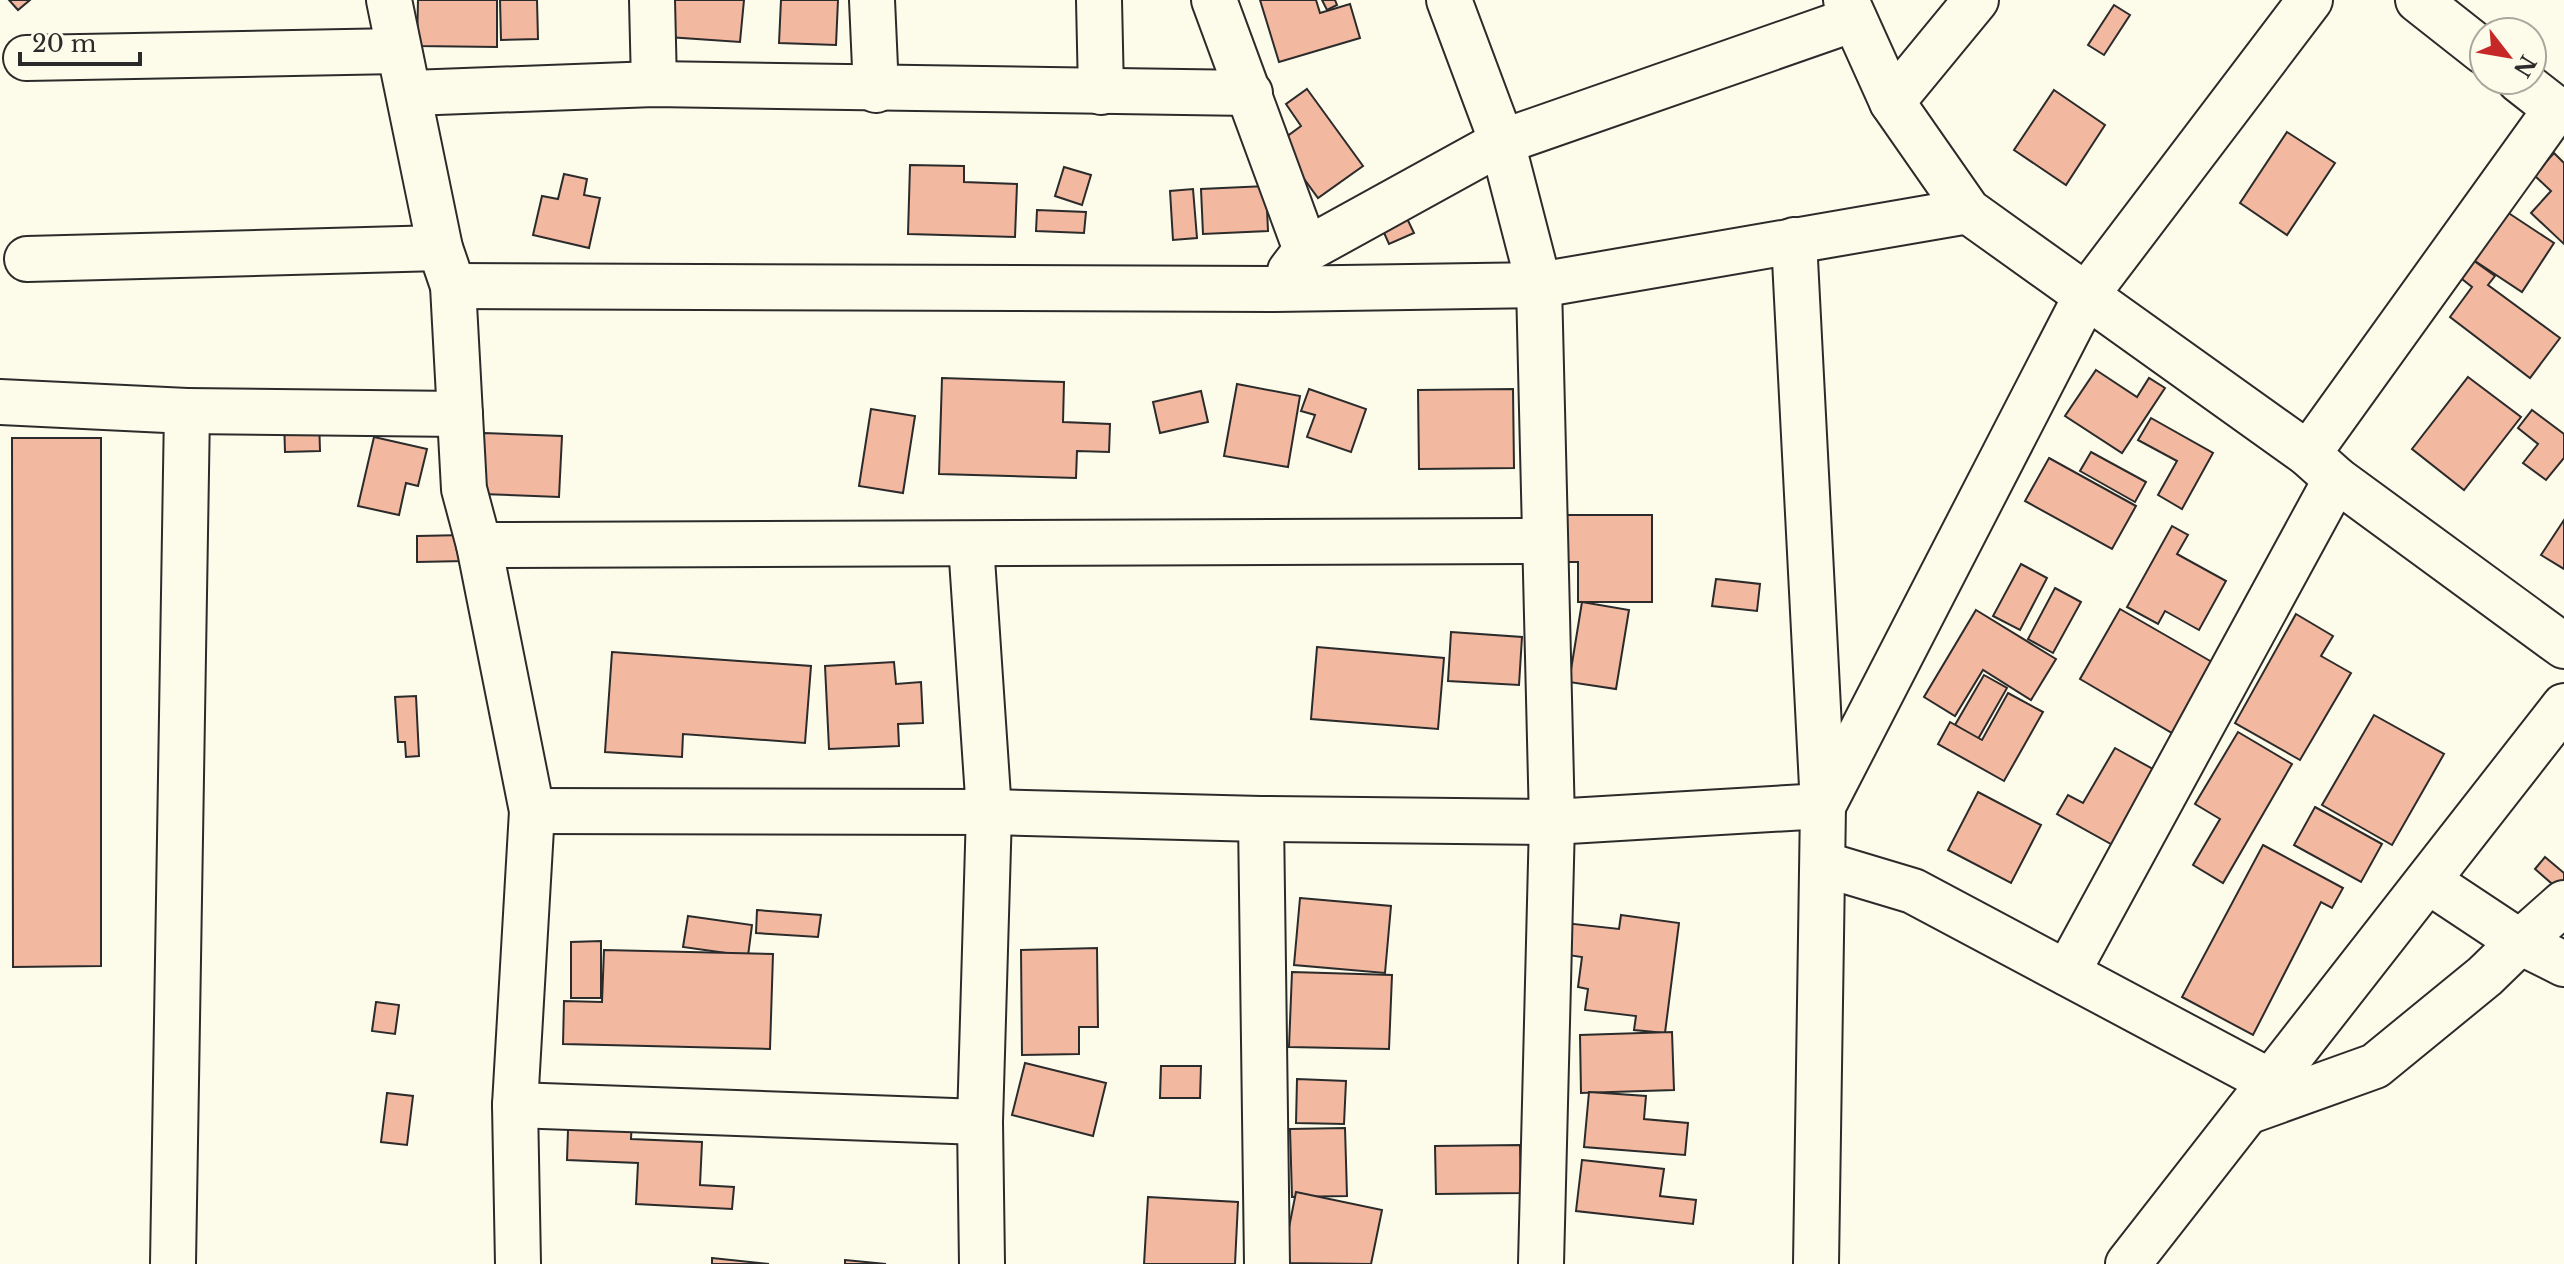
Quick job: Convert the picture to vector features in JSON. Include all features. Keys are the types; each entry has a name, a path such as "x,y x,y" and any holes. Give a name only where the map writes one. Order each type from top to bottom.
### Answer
{"street":[{"path":"389,0 446,267 464,489 479,545 532,811 515,1105 518,1264"},
{"path":"652,0 654,84"},
{"path":"872,0 876,90"},
{"path":"1099,0 1101,92"},
{"path":"1214,0 1306,250"},
{"path":"1449,0 1502,142 1539,285 1552,822 1541,1264"},
{"path":"1892,102 1976,0"},
{"path":"1823,806 2087,294 2310,0"},
{"path":"2418,0 2468,39"},
{"path":"1275,289 1306,250 1502,142 1850,9 1892,102 1968,211 2087,294 2564,646"},
{"path":"26,58 398,51"},
{"path":"411,93 654,84 876,90 1250,93"},
{"path":"2067,973 2322,466 2560,109 2542,96"},
{"path":"27,259 1275,289 1539,285 1968,211"},
{"path":"1794,240 1823,806 1816,1264"},
{"path":"0,402 187,411 460,414"},
{"path":"173,1264 187,411"},
{"path":"479,545 1545,541"},
{"path":"971,544 989,812 980,1122 982,1264"},
{"path":"2128,1264 2564,706"},
{"path":"532,811 989,812 1552,822 1823,806"},
{"path":"1261,819 1267,1264"},
{"path":"1823,864 1913,891 2067,973 2259,1097 2375,1066 2485,976 2564,903"},
{"path":"2428,881 2520,942 2564,964"},
{"path":"515,1105 980,1122"}],"building":[{"path":"9,0 30,0 18,10"},
{"path":"418,0 497,0 497,47 417,46"},
{"path":"500,0 537,0 538,39 501,40"},
{"path":"671,0 744,0 740,42 668,37"},
{"path":"781,0 838,0 836,45 779,43"},
{"path":"1260,0 1316,0 1320,13 1350,4 1360,38 1279,62"},
{"path":"1322,0 1335,0 1337,5 1327,10"},
{"path":"2114,5 2130,15 2104,55 2088,45"},
{"path":"1307,89 1363,166 1318,198 1278,143 1301,126 1286,104"},
{"path":"2054,90 2105,125 2066,185 2014,150"},
{"path":"2287,132 2335,163 2287,235 2240,203"},
{"path":"2554,153 2564,163 2564,244 2531,213 2551,191 2534,175"},
{"path":"910,165 964,166 964,182 1017,184 1015,237 908,234"},
{"path":"1064,167 1091,175 1082,205 1055,196"},
{"path":"564,174 587,179 584,195 600,198 589,248 533,235 542,196 558,199"},
{"path":"1266,186 1268,231 1203,234 1201,189"},
{"path":"1193,189 1197,238 1173,240 1170,191"},
{"path":"1401,206 1414,233 1389,244 1377,217"},
{"path":"1037,210 1086,212 1084,233 1036,231"},
{"path":"2504,210 2554,243 2522,292 2472,259"},
{"path":"2470,258 2495,276 2488,285 2560,338 2530,378 2450,317 2472,287 2457,275"},
{"path":"2096,370 2137,397 2149,378 2165,388 2122,453 2065,416"},
{"path":"2468,377 2521,417 2464,490 2412,449"},
{"path":"942,378 1064,382 1063,422 1110,424 1109,452 1077,451 1076,478 939,474"},
{"path":"1237,384 1300,396 1288,467 1224,456"},
{"path":"1309,389 1366,409 1351,452 1307,437 1315,415 1301,411"},
{"path":"1513,389 1514,468 1419,469 1418,390"},
{"path":"1201,391 1208,422 1160,433 1153,402"},
{"path":"871,409 915,416 903,493 859,486"},
{"path":"2532,410 2564,434 2564,458 2546,480 2523,463 2538,444 2518,428"},
{"path":"319,418 320,451 285,452 284,419"},
{"path":"2151,418 2213,453 2182,509 2158,495 2177,461 2138,440"},
{"path":"484,433 562,436 559,497 482,494"},
{"path":"374,437 427,449 418,486 406,483 399,515 358,506"},
{"path":"12,438 101,438 101,966 13,967"},
{"path":"2091,452 2146,482 2135,502 2080,471"},
{"path":"2049,458 2136,506 2112,549 2025,501"},
{"path":"1560,515 1652,515 1652,602 1578,602 1578,562 1560,562"},
{"path":"2564,520 2564,569 2541,555"},
{"path":"2172,526 2188,535 2177,554 2226,581 2199,630 2165,611 2158,624 2127,607"},
{"path":"465,535 465,561 417,562 417,536"},
{"path":"2021,564 2047,578 2020,630 1993,616"},
{"path":"1716,579 1760,584 1757,611 1712,606"},
{"path":"2055,588 2081,602 2053,653 2028,639"},
{"path":"1582,602 1629,610 1616,689 1569,682"},
{"path":"2120,609 2212,662 2172,733 2080,679"},
{"path":"1976,610 2056,659 2031,700 1983,670 1955,716 1924,697"},
{"path":"2296,614 2333,636 2321,656 2351,673 2300,760 2235,723"},
{"path":"1451,632 1522,637 1519,685 1448,681"},
{"path":"1317,647 1444,658 1438,729 1311,719"},
{"path":"612,652 811,666 805,743 683,734 682,757 605,752"},
{"path":"894,662 896,684 921,682 923,723 898,724 899,746 829,749 825,666"},
{"path":"1984,675 2007,688 1978,739 1955,725"},
{"path":"2008,693 2043,712 2004,781 1938,744 1950,722 1982,740"},
{"path":"416,696 419,756 406,757 405,742 398,742 395,697"},
{"path":"2374,715 2444,754 2392,845 2322,805"},
{"path":"2238,732 2292,764 2223,883 2193,865 2220,819 2195,804"},
{"path":"2115,748 2160,773 2118,848 2057,814 2068,795 2083,803"},
{"path":"1978,792 2041,825 2011,883 1948,850"},
{"path":"2315,807 2382,844 2361,882 2294,845"},
{"path":"2263,845 2343,888 2332,908 2321,902 2253,1035 2182,997"},
{"path":"2545,857 2564,873 2564,882 2558,889 2535,869"},
{"path":"1300,898 1391,906 1385,973 1294,965"},
{"path":"757,910 821,915 818,937 756,933"},
{"path":"1621,915 1679,923 1665,1033 1634,1030 1636,1016 1585,1010 1588,989 1578,987 1582,957 1561,954 1565,923 1619,929"},
{"path":"688,916 752,925 748,956 683,947"},
{"path":"601,941 601,998 571,998 571,942"},
{"path":"1097,948 1098,1027 1079,1027 1079,1054 1022,1055 1021,950"},
{"path":"604,950 773,954 770,1049 563,1044 564,1001 602,1002"},
{"path":"1292,972 1392,975 1389,1049 1289,1047"},
{"path":"376,1002 399,1005 395,1034 372,1031"},
{"path":"1672,1032 1674,1090 1581,1093 1580,1035"},
{"path":"1025,1063 1106,1083 1093,1136 1012,1115"},
{"path":"1161,1066 1201,1066 1200,1098 1160,1098"},
{"path":"1297,1079 1346,1081 1344,1124 1296,1123"},
{"path":"1589,1092 1646,1096 1644,1119 1688,1123 1685,1155 1584,1147"},
{"path":"387,1093 413,1096 407,1145 381,1142"},
{"path":"569,1100 633,1102 631,1139 702,1142 700,1185 734,1187 732,1209 636,1204 638,1163 567,1160"},
{"path":"1345,1128 1347,1196 1292,1197 1290,1129"},
{"path":"1520,1145 1521,1193 1436,1194 1435,1146"},
{"path":"1582,1160 1664,1169 1660,1196 1696,1200 1693,1224 1576,1211"},
{"path":"1296,1192 1382,1210 1371,1264 1282,1263"},
{"path":"1148,1197 1238,1202 1235,1264 1144,1264"},
{"path":"712,1258 769,1264 712,1264"},
{"path":"845,1260 886,1264 845,1264"}]}
